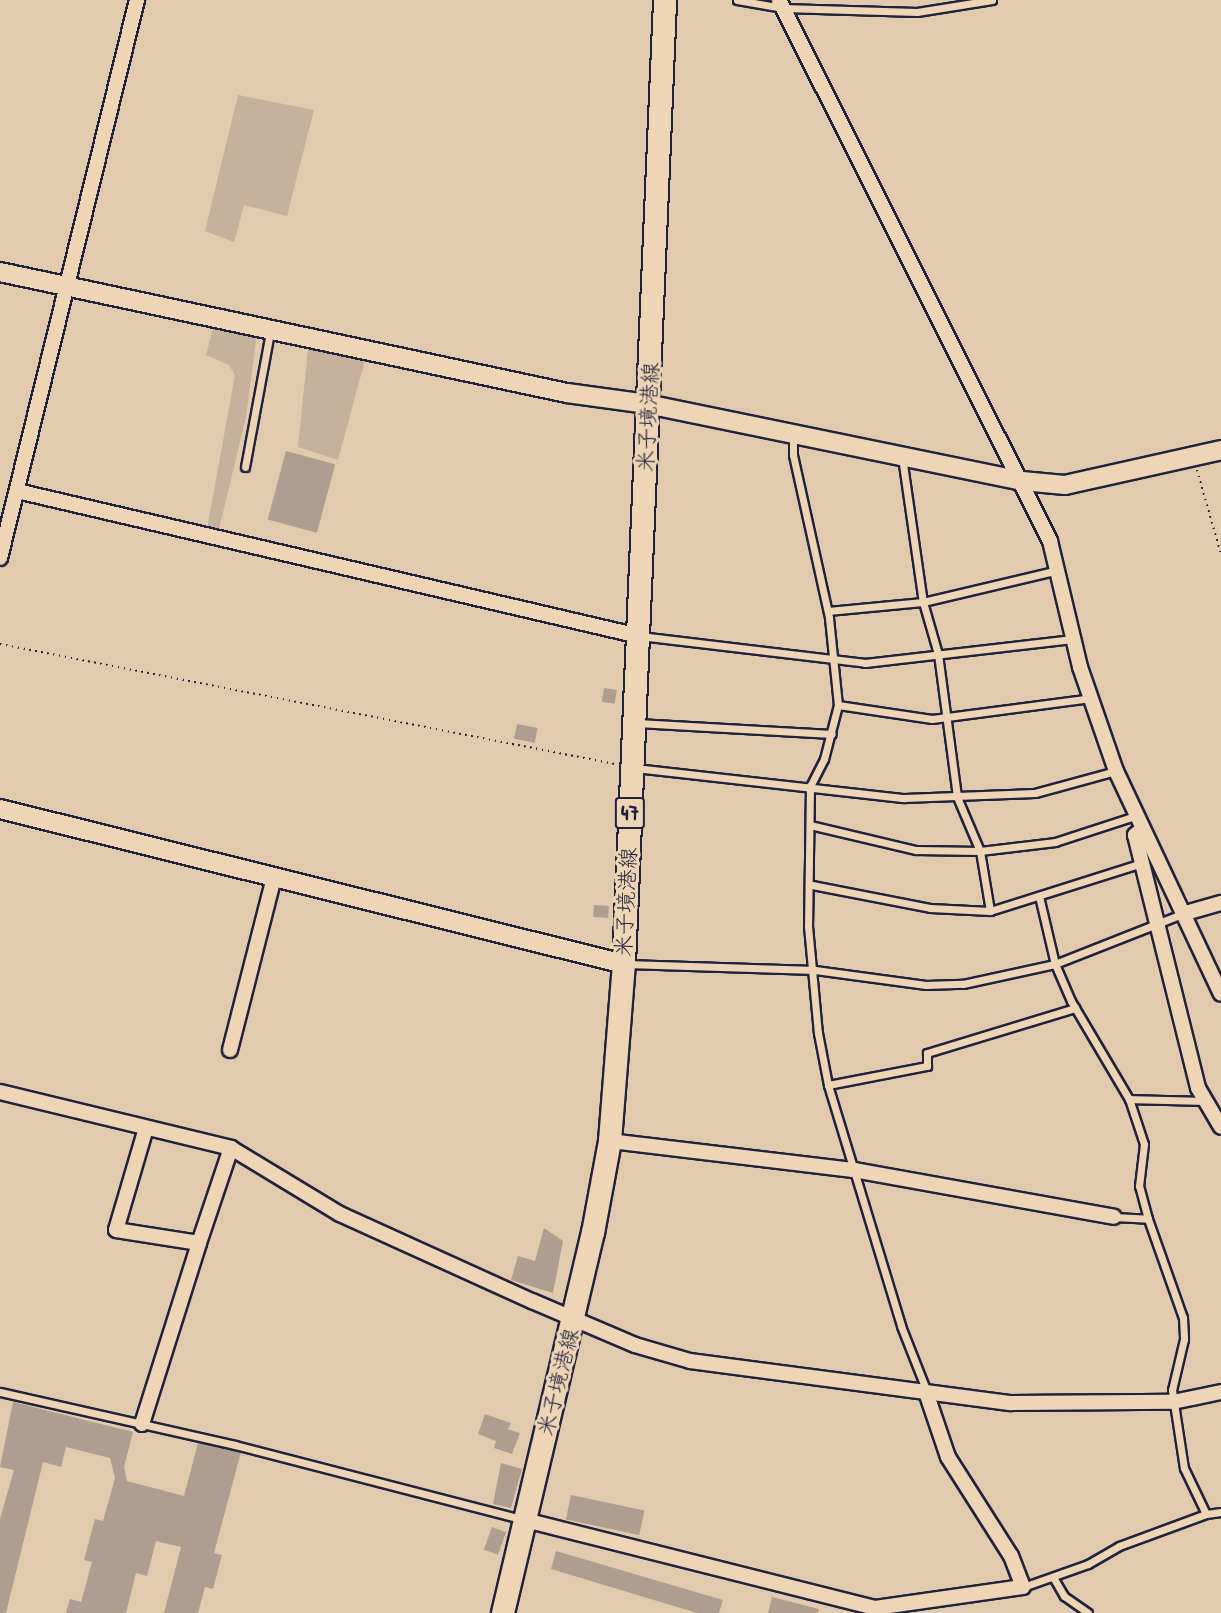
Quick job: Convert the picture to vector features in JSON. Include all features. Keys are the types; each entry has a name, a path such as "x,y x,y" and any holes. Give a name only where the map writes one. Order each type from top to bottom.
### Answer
{"main road":[{"name":"米子境港線","path":"503,1613 574,1319 610,1141 624,964 665,0"}],"street":[{"path":"0,558 137,0"},
{"path":"781,4 1050,541 1073,639 1116,771 1141,830 1221,994"},
{"path":"0,272 567,393 647,404 1022,482 1065,485 1221,450"},
{"path":"17,491 639,636"},
{"path":"0,809 624,964"},
{"path":"1141,830 1135,835 1203,1101 1221,1127"},
{"path":"230,1050 274,877"},
{"path":"1182,914 1221,903"},
{"path":"0,1092 231,1148 340,1214 574,1319 690,1361 927,1395 1011,1403 1173,1402 1221,1392"},
{"path":"146,1128 116,1230 199,1243"},
{"path":"610,1141 854,1170 1114,1217"},
{"path":"142,1424 231,1148"},
{"path":"525,1520 875,1608 1023,1587 1011,1556 948,1457 927,1395"}],"lane":[{"path":"737,0 917,12 992,0"},
{"path":"245,468 270,329"},
{"path":"794,433 793,455 828,611 838,705 832,734 810,786 812,885 808,926 815,970 818,1033 828,1085 901,1326 927,1395"},
{"path":"902,456 923,602 938,654 943,718 957,797 980,851 990,911"},
{"path":"828,611 923,602 1058,570"},
{"path":"639,636 866,663 1073,639"},
{"path":"838,705 943,718 1091,698"},
{"path":"635,723 832,734"},
{"path":"632,768 735,782 810,786 904,798 1035,794 1116,771"},
{"path":"810,825 916,850 980,851 1055,842 1135,816"},
{"path":"812,885 930,908 990,911 1142,863"},
{"path":"1039,896 1055,964 1075,1008 1129,1099 1144,1144 1139,1186 1148,1219 1183,1318 1184,1339 1173,1402 1184,1468 1206,1514"},
{"path":"624,964 815,970 926,985 963,984 1055,964 1182,914"},
{"path":"828,1085 927,1066 927,1053 1075,1008"},
{"path":"1129,1099 1203,1101"},
{"path":"1114,1217 1148,1219"},
{"path":"0,1392 142,1424 525,1520"},
{"path":"1023,1587 1053,1577 1206,1514 1221,1512"},
{"path":"1053,1577 1064,1596 1088,1613"}],"path":[{"path":"1193,456 1221,554"},
{"path":"0,644 632,768"}],"shaded area":[{"path":"238,95 314,110 287,216 244,205 234,242 205,231"},
{"path":"214,325 257,333 246,417 219,529 207,529 235,375 229,365 206,355"},
{"path":"308,349 365,360 338,460 298,447"}],"building":[{"path":"286,451 335,464 317,533 268,520"},
{"path":"604,688 617,690 615,704 602,702"},
{"path":"517,724 538,728 535,743 514,739"},
{"path":"594,905 609,906 608,918 593,917"},
{"path":"544,1228 563,1241 553,1293 511,1280 518,1256 535,1261"},
{"path":"13,1402 133,1432 124,1467 127,1481 184,1496 198,1443 241,1452 214,1553 222,1555 213,1589 205,1587 198,1613 164,1613 181,1547 156,1541 147,1576 136,1573 126,1613 66,1613 70,1599 81,1602 92,1562 84,1560 95,1519 103,1521 115,1478 110,1458 66,1447 61,1467 43,1462 6,1613 0,1613 0,1519 14,1470 0,1467"},
{"path":"485,1414 511,1423 508,1429 520,1433 512,1454 494,1448 496,1441 478,1434"},
{"path":"501,1463 522,1469 511,1508 493,1504"},
{"path":"571,1495 644,1511 639,1535 566,1519"},
{"path":"492,1527 506,1532 498,1555 484,1550"},
{"path":"556,1551 723,1600 719,1613 697,1613 551,1569"},
{"path":"772,1597 819,1609 818,1613 768,1613"}]}
